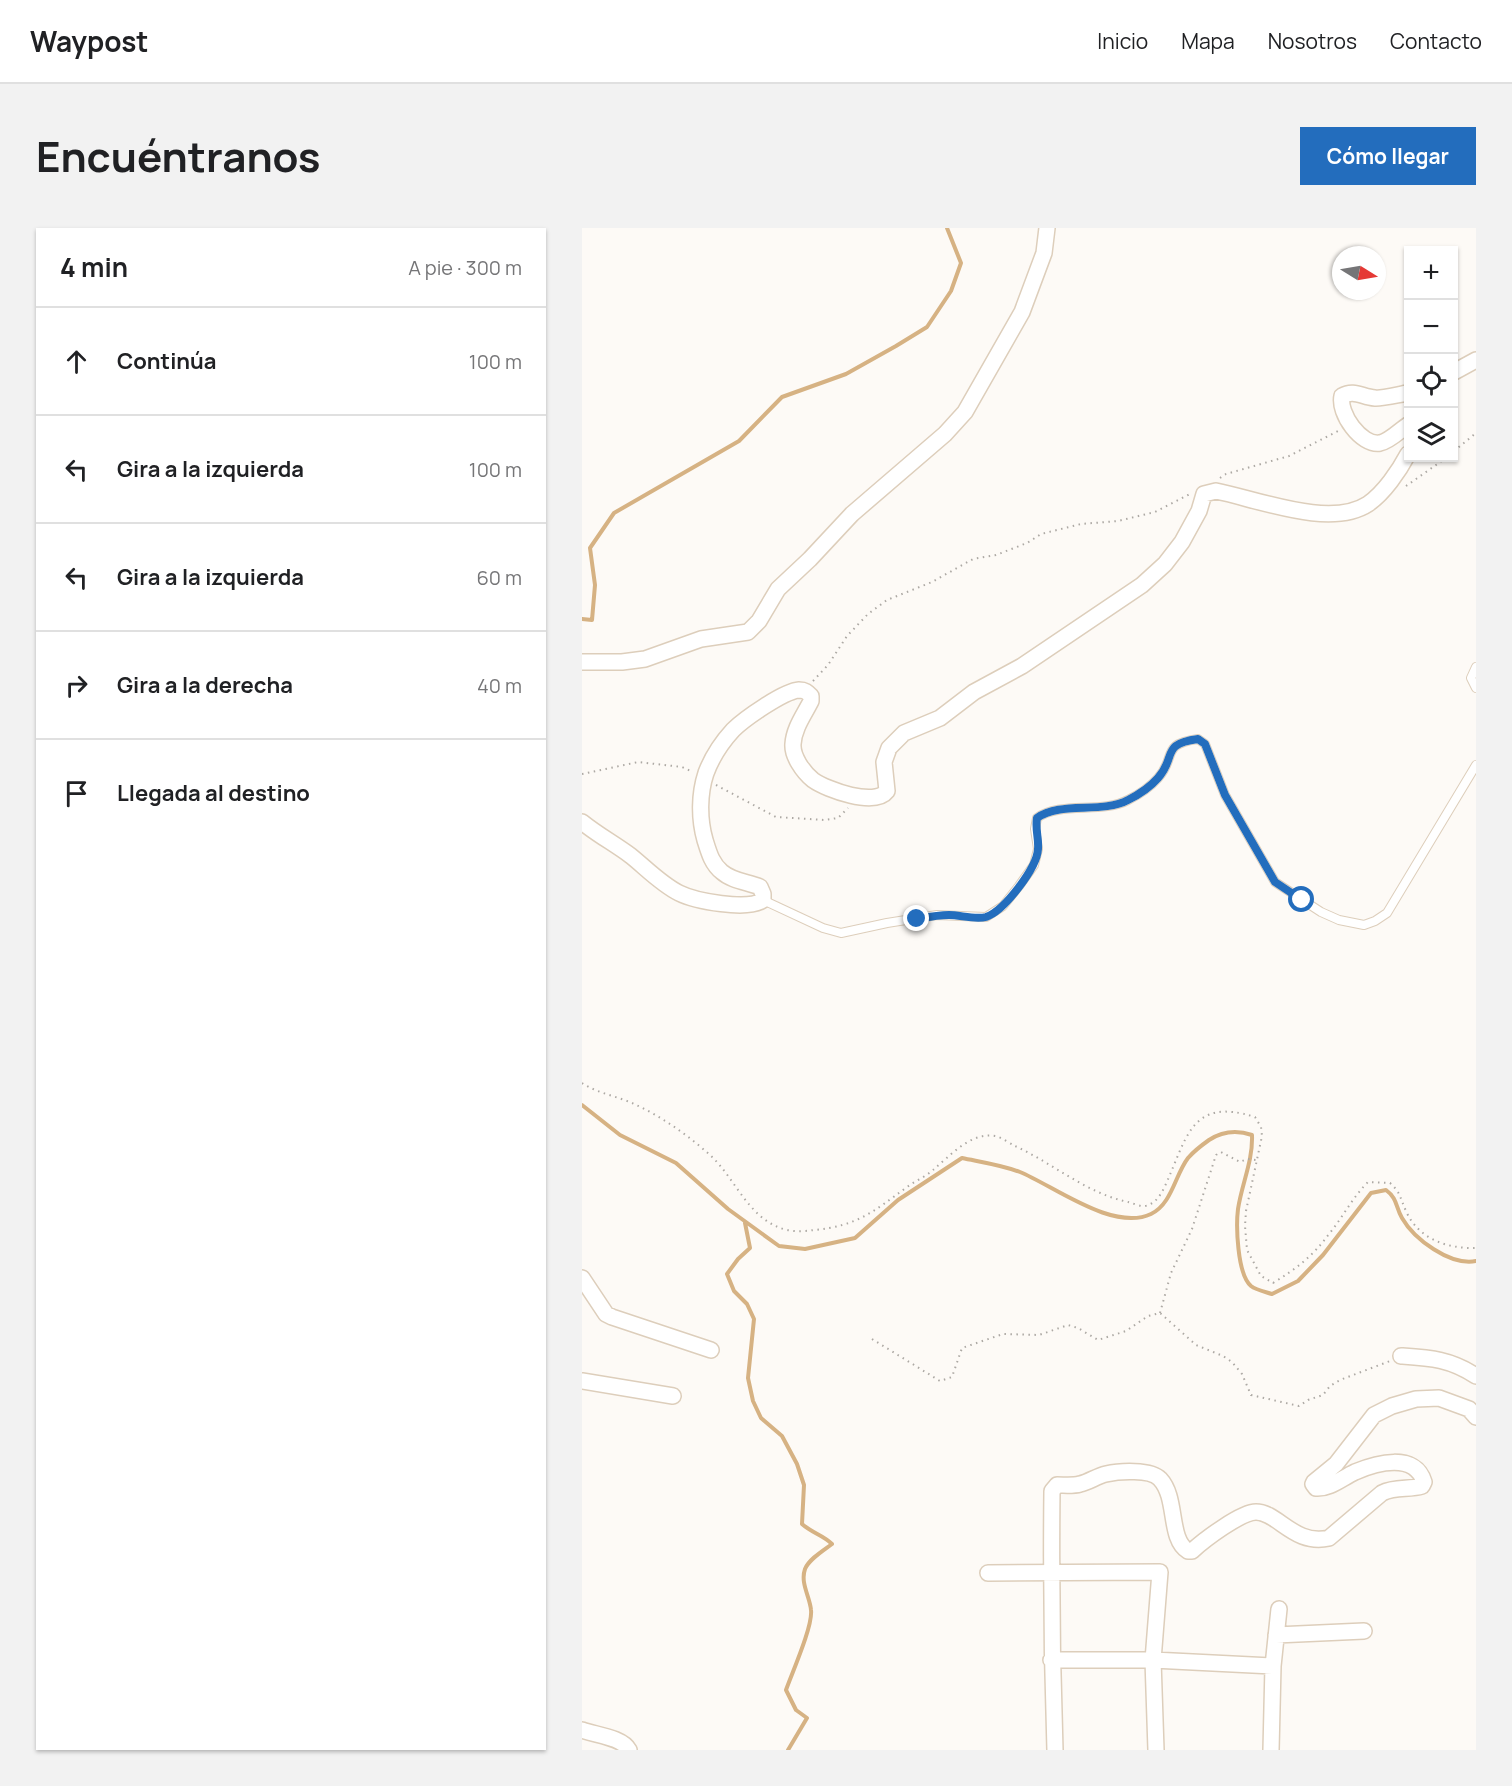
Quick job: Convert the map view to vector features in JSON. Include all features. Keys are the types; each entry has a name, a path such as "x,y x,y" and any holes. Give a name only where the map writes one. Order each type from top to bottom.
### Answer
{"street":[{"path":"582,662 622,662 645,659 701,639 748,632 759,621 777,589 817,552 852,514 945,434 965,412 1022,312 1044,253 1047,228"},
{"path":"1458,370 1476,360"},
{"path":"1404,393 1387,395 1382,399 1355,392 1342,396 1340,402 1350,425 1369,440 1380,443 1404,428"},
{"path":"582,822 668,886 687,897 720,903 752,905 763,900 764,894 760,887 724,874 715,865 703,831 700,796 715,753 734,729 775,700 798,690 806,690 811,696 811,701 795,730 793,745 794,754 811,779 826,787 851,795 876,798 883,796 887,791 884,762 889,748 904,734 940,718 974,692 1022,666 1081,624 1142,585 1164,564 1182,542 1199,512 1197,494 1216,491 1297,511 1336,514 1353,512 1369,503 1380,492 1404,459"},
{"path":"582,1278 606,1314 711,1350"},
{"path":"1401,1356 1443,1359 1476,1376"},
{"path":"582,1381 673,1396"},
{"path":"1067,1750 1055,1750 1051,1660 1052,1491 1057,1485 1085,1483 1106,1474 1149,1472 1159,1478 1164,1487 1173,1508 1174,1525 1179,1542 1188,1551 1192,1551 1244,1514 1258,1512 1296,1533 1318,1540 1329,1538 1389,1489 1422,1486 1424,1482 1421,1474 1414,1467 1394,1461 1355,1472 1329,1486 1316,1488 1313,1484 1336,1464 1374,1415 1408,1400 1439,1398 1469,1409 1476,1417"},
{"path":"988,1573 1160,1572 1153,1660 1156,1750"},
{"path":"1271,1750 1273,1666 1279,1609"},
{"path":"1276,1635 1364,1631"},
{"path":"1051,1660 1153,1660 1273,1666"},
{"path":"582,1730 615,1739 626,1745 628,1750"}],"lane":[{"path":"1476,668 1471,678 1476,688"},
{"path":"763,900 823,928 842,933 938,915 986,917 1003,906 1034,865 1038,849 1035,829 1037,818 1045,812 1126,801 1160,777 1173,748 1179,742 1198,739 1205,744 1225,795 1275,882 1321,912 1364,926 1387,913 1476,765"}],"path":[{"path":"806,690 828,665 847,636 868,614 887,600 932,582 974,559 996,555 1027,543 1041,534 1081,524 1118,520 1155,512 1197,494 1226,474 1289,456 1350,425"},
{"path":"1458,448 1476,433"},
{"path":"1399,491 1440,462"},
{"path":"582,774 638,762 682,767 776,817 805,820 838,818 847,811 851,795"},
{"path":"582,1083 599,1092 631,1102 681,1131 713,1158 756,1212 771,1223 787,1230 803,1232 839,1228 858,1221 931,1172 972,1139 995,1136 1028,1152 1100,1195 1144,1206 1159,1197 1197,1121 1228,1110 1255,1117 1261,1127 1262,1136 1246,1211 1247,1250 1261,1276 1273,1283 1299,1268 1330,1234 1359,1191 1368,1182 1390,1183 1400,1192 1406,1212 1423,1233 1432,1239 1453,1247 1476,1248"},
{"path":"1160,1313 1171,1273 1192,1229 1216,1155 1221,1152 1240,1162 1247,1159 1256,1160"},
{"path":"872,1339 940,1381 952,1377 962,1348 972,1343 1003,1334 1039,1335 1068,1325 1098,1340 1126,1331 1148,1317 1160,1313"},
{"path":"1160,1313 1196,1345 1213,1351 1232,1362 1242,1374 1251,1395 1290,1405 1299,1406 1323,1395 1330,1386 1340,1380 1401,1356"}],"waterway":[{"path":"582,619 592,620 595,585 590,548 614,513 739,441 782,397 846,374 927,327 951,291 961,263 947,228"},
{"path":"582,1105 620,1135 676,1163 728,1209 779,1246 805,1249 855,1238 898,1200 962,1158 1020,1172 1084,1205 1119,1217 1136,1218 1151,1214 1164,1203 1188,1158 1195,1151 1214,1137 1225,1133 1241,1132 1252,1135 1252,1145 1238,1209 1238,1249 1246,1280 1258,1290 1272,1294 1298,1281 1323,1255 1371,1193 1386,1190 1390,1193 1408,1226 1424,1242 1444,1255 1455,1259 1476,1261"},
{"path":"745,1223 750,1248 727,1274 734,1291 747,1304 754,1319 748,1378 753,1401 761,1418 782,1436 797,1464 804,1485 802,1524 832,1544 817,1555 805,1569 804,1585 811,1617 806,1638 786,1690 796,1710 807,1718 788,1750"}],"route":[{"path":"917,919 938,915 986,917 1003,906 1034,865 1038,849 1035,829 1037,818 1045,812 1126,801 1160,777 1173,748 1179,742 1198,739 1205,744 1225,795 1275,882 1302,900"}]}
